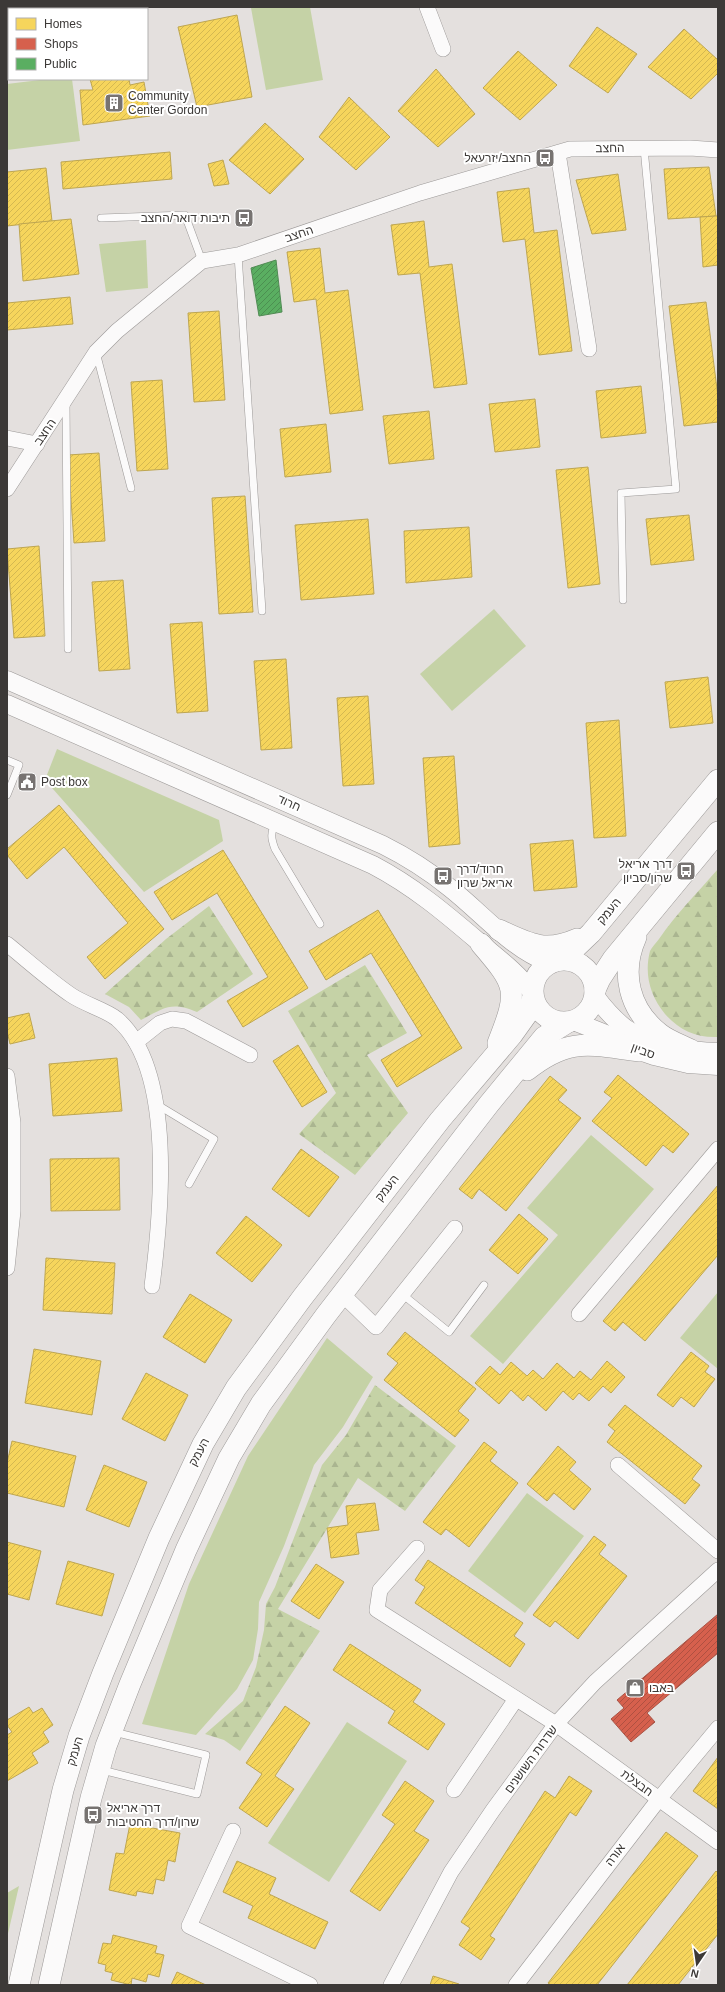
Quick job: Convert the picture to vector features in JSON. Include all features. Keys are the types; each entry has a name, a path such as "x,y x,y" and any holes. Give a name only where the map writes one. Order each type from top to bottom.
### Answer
{"main road":[{"name":"העמק","path":"552,962 569,954 591,933 718,780"},
{"path":"49,1985 75,1868 100,1769 112,1732 186,1550 229,1458 261,1404 342,1294 498,1092 544,1037 588,1012 600,979 613,959 718,832"},
{"path":"643,922 630,951 627,965 632,995 638,1009 661,1035 691,1050"},
{"path":"499,930 522,941 551,947 564,945 591,933"},
{"path":"481,944 506,973 512,995 507,1020 491,1059"},
{"path":"570,1021 549,1019 536,1006 533,995 536,975 542,968 552,962 574,961 582,965 594,980 595,993"},
{"name":"העמק","path":"19,1985 63,1790 79,1736 103,1673 188,1473 220,1415 259,1356 440,1120 520,1024 527,1014 533,995"},
{"path":"498,1092 541,1059 570,1045 586,1044 640,1051"}],"street":[{"path":"427,7 443,48"},
{"name":"החצב","path":"690,148 718,153"},
{"name":"החצב","path":"7,489 66,401 96,352 117,331 202,261 238,255 420,193 570,149 690,148 718,150"},
{"path":"558,153 589,349"},
{"path":"7,438 37,444"},
{"name":"חרוד","path":"7,680 383,845 405,857 450,888 499,930 534,957 552,962"},
{"name":"חרוד","path":"7,704 373,864 394,875 436,905 521,977 533,995"},
{"path":"7,944 71,995 116,1018 131,1033 142,1052 152,1085 159,1121 159,1206 157,1251 152,1286"},
{"name":"סביון","path":"595,993 606,1010 627,1029 658,1042 691,1050 718,1052"},
{"path":"136,1042 160,1023 172,1019 186,1021 250,1055"},
{"name":"סביון","path":"570,1021 606,1034 640,1051 688,1064 718,1066"},
{"path":"7,1076 13,1122 10,1172 13,1211 7,1268"},
{"path":"579,1314 718,1149"},
{"path":"342,1294 376,1327 455,1228"},
{"path":"618,1465 718,1551"},
{"name":"חבצלת","path":"418,1548 380,1590 377,1610 556,1724 718,1842"},
{"name":"שדרות השושנים","path":"392,1985 451,1872 493,1810 556,1724 595,1682 718,1570"},
{"path":"454,1790 516,1699"},
{"name":"אורה","path":"516,1985 659,1799 718,1728"},
{"path":"233,1831 189,1926 310,1985"}],"lane":[{"path":"623,600 621,493 676,489 644,148"},
{"path":"101,218 185,215 202,261"},
{"path":"238,255 262,611"},
{"path":"96,352 132,488"},
{"path":"66,401 68,649"},
{"path":"7,760 19,765 7,795"},
{"path":"276,822 271,831 271,838 275,849 320,924"},
{"path":"156,1104 214,1140 189,1184"},
{"path":"402,1294 449,1332 484,1285"},
{"path":"100,1769 197,1794 206,1755 112,1732"}],"green space":[{"path":"310,7 323,80 266,90 251,8"},
{"path":"40,80 72,80 80,141 7,150 7,84"},
{"path":"146,240 148,288 106,292 99,244"},
{"path":"494,609 526,646 452,711 420,674"},
{"path":"57,749 219,820 223,841 144,892 45,780"},
{"path":"718,869 718,1037 710,1037 688,1032 682,1029 665,1014 655,1000 652,992 648,976 648,960 652,948 680,912"},
{"path":"209,906 253,974 197,1012 181,1007 168,1007 141,1020 129,1007 105,994 166,939"},
{"path":"365,965 407,1033 367,1055 408,1113 355,1175 299,1134 336,1093 288,1011"},
{"path":"591,1135 654,1189 503,1364 470,1336 558,1235 527,1208"},
{"path":"718,1292 718,1369 680,1338"},
{"path":"327,1338 373,1377 343,1427 314,1465 284,1546 259,1602 258,1629 253,1660 237,1689 196,1735 142,1724 189,1584 248,1456"},
{"path":"375,1385 456,1446 405,1511 358,1478 278,1609 320,1631 240,1751 224,1740 205,1734 243,1701 256,1667 264,1630 266,1604 275,1587 322,1465 346,1435"},
{"path":"527,1493 584,1536 525,1613 468,1571"},
{"path":"347,1722 407,1761 329,1882 268,1843"},
{"path":"19,1886 7,1938 7,1893"}],"building: Homes":[{"path":"7,7 14,7 8,8 7,32"},
{"path":"237,15 252,97 197,107 178,27"},
{"path":"597,27 637,54 608,93 569,66"},
{"path":"684,29 718,60 718,73 691,99 648,67"},
{"path":"518,51 557,85 520,120 483,88"},
{"path":"436,69 475,114 438,147 398,111"},
{"name":"Community Center Gordon","path":"90,80 129,80 130,85 144,82 150,116 83,125 80,90 93,90"},
{"path":"349,97 390,137 356,170 319,137"},
{"path":"265,123 304,159 270,194 229,160"},
{"path":"170,152 172,179 63,189 61,162"},
{"path":"223,160 229,184 214,186 208,164"},
{"path":"709,167 716,216 668,219 664,169"},
{"path":"46,168 52,221 7,226 7,172"},
{"path":"618,174 626,230 592,234 576,180"},
{"path":"529,188 534,233 557,230 572,351 539,355 525,239 503,242 497,192"},
{"path":"718,216 718,265 703,267 700,217"},
{"path":"71,219 79,274 23,281 19,224"},
{"path":"424,221 429,267 452,264 467,384 434,388 420,273 398,275 391,225"},
{"path":"320,248 325,293 348,290 363,410 330,414 316,299 294,302 287,252"},
{"path":"70,297 73,324 7,330 7,303"},
{"path":"706,302 718,397 718,422 684,426 669,306"},
{"path":"219,311 225,400 194,402 188,313"},
{"path":"162,380 168,469 137,471 131,382"},
{"path":"641,386 646,433 601,438 596,391"},
{"path":"535,399 540,447 495,452 489,404"},
{"path":"429,411 434,459 389,464 383,416"},
{"path":"326,424 331,472 285,477 280,429"},
{"path":"99,453 105,541 74,543 68,455"},
{"path":"588,467 600,584 568,588 556,470"},
{"path":"245,496 253,612 219,614 212,498"},
{"path":"689,515 694,560 651,565 646,519"},
{"path":"368,519 374,594 301,600 295,525"},
{"path":"469,527 472,577 406,583 404,531"},
{"path":"39,546 45,636 14,638 7,549"},
{"path":"123,580 130,669 99,671 92,582"},
{"path":"202,622 208,711 177,713 170,624"},
{"path":"286,659 292,748 261,750 254,661"},
{"path":"708,677 713,723 670,728 665,682"},
{"path":"368,696 374,784 343,786 337,698"},
{"path":"619,720 626,836 594,838 586,723"},
{"path":"454,756 460,844 429,847 423,758"},
{"path":"59,805 164,929 105,979 87,957 128,923 64,847 27,879 7,855 7,849"},
{"path":"573,840 577,887 534,891 530,844"},
{"path":"223,850 308,988 243,1027 227,1001 268,977 217,893 172,920 154,892"},
{"path":"378,910 462,1048 397,1087 381,1060 422,1036 371,953 326,980 309,951"},
{"path":"29,1013 35,1038 10,1044 7,1031 7,1018"},
{"path":"298,1045 327,1092 302,1107 273,1061"},
{"path":"117,1058 122,1111 53,1116 49,1064"},
{"path":"618,1075 689,1134 673,1153 663,1145 646,1166 592,1121 612,1098 604,1092"},
{"path":"550,1076 567,1090 558,1100 581,1118 506,1211 479,1189 472,1199 459,1189"},
{"path":"301,1149 339,1177 309,1217 272,1189"},
{"path":"119,1158 120,1210 51,1211 50,1159"},
{"path":"718,1185 718,1255 645,1341 623,1322 615,1331 603,1321"},
{"path":"519,1214 548,1239 518,1274 489,1250"},
{"path":"246,1216 282,1245 252,1282 216,1253"},
{"path":"46,1258 115,1263 112,1314 43,1310"},
{"path":"190,1294 232,1320 205,1363 163,1337"},
{"path":"405,1332 476,1389 458,1411 469,1420 455,1437 384,1380 398,1363 387,1354"},
{"path":"34,1349 101,1361 92,1415 25,1403"},
{"path":"691,1352 709,1366 705,1372 715,1379 694,1407 681,1397 673,1407 657,1395"},
{"path":"607,1361 625,1377 611,1393 603,1386 589,1401 579,1393 573,1400 563,1391 546,1411 528,1395 523,1401 511,1390 499,1404 475,1383 490,1366 500,1375 511,1362 527,1376 533,1370 543,1379 557,1363 574,1378 580,1371 591,1380"},
{"path":"146,1373 188,1395 165,1441 122,1419"},
{"path":"625,1405 702,1466 692,1479 700,1485 685,1504 607,1442 615,1431 608,1425"},
{"path":"12,1441 76,1456 64,1507 7,1493 7,1463"},
{"path":"484,1442 497,1452 490,1461 518,1483 469,1547 446,1529 441,1535 423,1522"},
{"path":"558,1446 576,1462 569,1470 591,1489 574,1510 554,1493 547,1501 527,1484"},
{"path":"104,1465 147,1482 129,1527 86,1510"},
{"path":"375,1503 379,1530 356,1533 359,1554 331,1558 327,1528 348,1525 346,1506"},
{"path":"594,1536 606,1545 599,1554 627,1576 578,1639 555,1621 550,1627 533,1615"},
{"path":"7,1542 41,1551 29,1600 7,1594"},
{"path":"428,1560 523,1623 514,1636 525,1644 510,1667 415,1603 425,1587 415,1580"},
{"path":"68,1561 114,1574 102,1616 56,1604"},
{"path":"316,1564 344,1582 319,1619 291,1601"},
{"path":"350,1644 421,1690 413,1702 445,1724 428,1750 388,1723 395,1711 333,1670"},
{"path":"285,1706 310,1723 275,1776 294,1789 267,1827 239,1808 262,1774 246,1763"},
{"path":"29,1707 33,1713 42,1708 53,1725 43,1732 49,1742 32,1753 38,1763 7,1781 7,1735 12,1732 7,1725 7,1720"},
{"path":"718,1757 718,1809 693,1791"},
{"path":"569,1776 592,1791 576,1816 570,1812 490,1936 495,1939 481,1960 459,1945 470,1928 461,1922 545,1791 555,1798"},
{"path":"405,1781 434,1801 414,1831 429,1840 380,1911 350,1891 395,1824 382,1815"},
{"path":"130,1824 180,1833 175,1862 168,1860 164,1881 156,1879 153,1894 137,1891 136,1896 109,1890 116,1853 124,1854"},
{"path":"666,1832 698,1856 597,1985 551,1985 548,1983"},
{"path":"237,1861 276,1878 269,1894 328,1922 315,1949 248,1918 253,1906 223,1892"},
{"path":"716,1871 718,1873 718,1934 678,1985 627,1985"},
{"path":"113,1935 157,1946 155,1953 164,1955 159,1977 148,1974 146,1982 132,1978 131,1985 111,1980 113,1973 105,1971 106,1965 98,1963 103,1943 111,1944"},
{"path":"177,1972 206,1985 171,1985"},
{"path":"433,1976 459,1984 459,1985 430,1985"}],"building: Shops":[{"path":"718,1614 718,1653 647,1713 655,1722 631,1742 611,1719 624,1708 617,1700"}],"building: Public":[{"path":"276,260 282,312 259,316 251,268"}],"place":[{"name":"Community Center Gordon","path":"114,103"},
{"name":"החצב/יזרעאל","path":"545,158"},
{"name":"תיבות דואר/החצב","path":"244,218"},
{"name":"Post box","path":"27,782"},
{"name":"דרך אריאל שרון/סביון","path":"686,871"},
{"name":"חרוד/דרך אריאל שרון","path":"443,876"},
{"name":"באבו","path":"635,1688"},
{"name":"דרך אריאל שרון/דרך החטיבות","path":"93,1815"}]}
